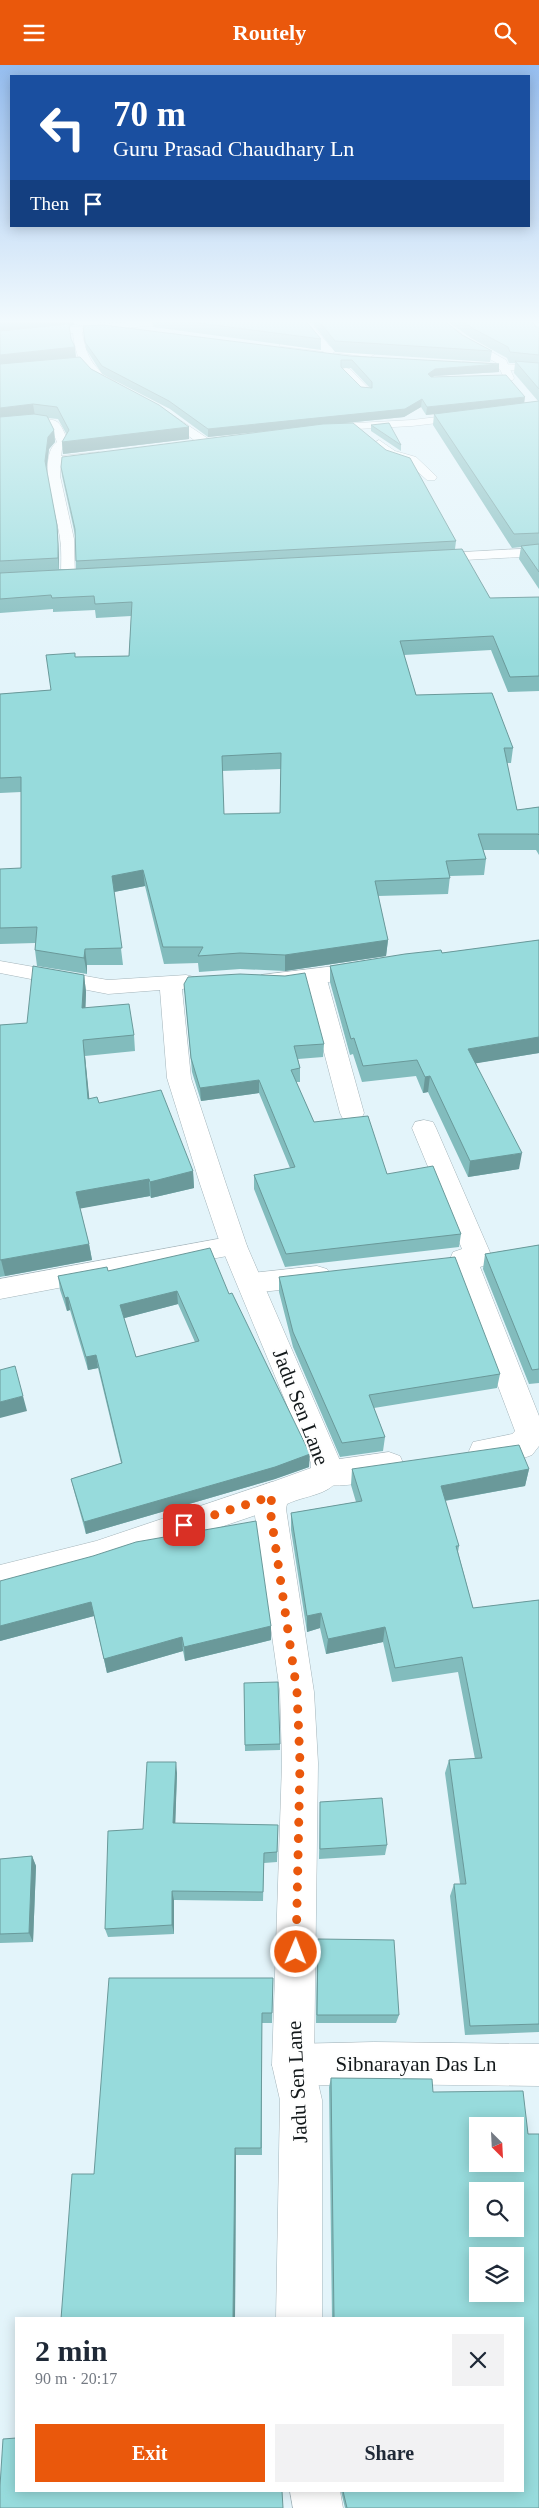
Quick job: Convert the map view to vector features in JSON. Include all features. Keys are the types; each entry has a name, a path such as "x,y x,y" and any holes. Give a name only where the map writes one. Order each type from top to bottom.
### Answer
{"street":[{"path":"59,433 63,443 56,448 53,461 57,496 67,539 63,578 87,576"},
{"path":"189,445 211,442 197,433"},
{"path":"364,433 391,454 412,460 432,477"},
{"path":"53,461 109,455"},
{"path":"414,559 539,552"},
{"path":"249,978 285,981 384,965"},
{"path":"0,967 108,987 205,981"},
{"path":"315,976 352,1113"},
{"name":"Jadu Sen Lane","path":"170,983 179,1078 234,1246 252,1283 326,1463 326,1474 315,1483 284,1490 272,1496 270,1509 297,1692 300,1763 293,2065 301,2100 299,2317"},
{"path":"424,1128 531,1434 521,1446 453,1456"},
{"path":"0,1289 234,1246"},
{"path":"252,1283 339,1273"},
{"path":"326,1474 414,1461"},
{"path":"0,1580 96,1555 272,1496"},
{"name":"Sibnarayan Das Ln","path":"293,2065 374,2063 539,2065"},
{"path":"315,2492 318,2508"}],"building":[{"path":"0,433 51,433 48,437 45,461 57,525 58,558 0,561"},
{"path":"67,433 138,433 62,442"},
{"path":"252,433 365,433 386,450 410,458 456,541 76,561 75,529 61,467 62,457"},
{"path":"383,433 394,433 401,445"},
{"path":"447,433 539,433 539,533 514,534"},
{"path":"539,544 539,572 521,546"},
{"path":"462,549 490,598 539,597 539,676 510,677 493,636 400,641 416,695 492,693 513,748 504,748 517,810 539,807 539,835 478,834 486,859 446,861 450,878 375,881 388,940 285,955 240,953 198,956 203,947 163,947 143,870 112,876 122,948 85,949 84,958 35,950 37,927 0,928 0,869 21,868 21,777 0,778 0,694 51,690 46,655 75,653 75,657 129,656 132,602 95,604 94,596 52,598 51,595 0,599 0,573","holes":["281,753 280,813 224,814 222,756"]},
{"path":"539,940 539,1037 468,1049 522,1153 470,1161 430,1076 425,1077 417,1060 363,1066 354,1038 351,1039 330,966 405,954 441,950 442,953"},
{"path":"33,966 84,975 82,1008 129,1004 134,1035 83,1040 88,1099 97,1097 99,1103 161,1090 193,1171 150,1182 149,1179 76,1192 89,1244 0,1260 0,1025 27,1023"},
{"path":"305,973 324,1044 294,1046 300,1068 291,1070 314,1122 368,1116 387,1174 433,1166 461,1234 286,1254 254,1175 295,1167 259,1080 200,1088 191,1058 184,984 188,977 240,974 285,976"},
{"path":"539,1245 539,1369 532,1370 485,1254"},
{"path":"210,1248 229,1294 232,1293 310,1454 275,1467 84,1522 71,1479 122,1463 96,1355 86,1357 68,1297 65,1298 58,1276 107,1267 108,1271","holes":["177,1291 199,1341 136,1357 120,1305"]},
{"path":"455,1257 500,1374 369,1395 385,1437 342,1443 293,1332 279,1277"},
{"path":"15,1366 23,1396 0,1402 0,1370"},
{"path":"519,1445 529,1469 441,1486 459,1546 456,1546 473,1608 539,1600 539,2024 470,2026 454,1884 466,1884 449,1760 482,1758 462,1657 395,1668 385,1627 328,1639 321,1613 307,1616 291,1513 362,1501 352,1469"},
{"path":"256,1521 271,1626 184,1647 182,1637 104,1659 91,1602 0,1626 0,1581 93,1556 136,1542"},
{"path":"278,1682 280,1744 245,1745 244,1683"},
{"path":"147,1762 176,1762 173,1823 278,1825 277,1852 264,1853 263,1892 172,1891 172,1925 105,1929 108,1831 143,1829"},
{"path":"382,1798 387,1845 320,1849 320,1802"},
{"path":"32,1856 29,1933 0,1934 0,1859"},
{"path":"318,1939 394,1940 399,2015 317,2015"},
{"path":"109,1978 273,1978 272,2013 262,2013 261,2148 235,2148 233,2317 61,2317 72,2174 94,2174"},
{"path":"331,2078 432,2079 433,2092 523,2091 528,2134 539,2134 539,2508 347,2508 343,2492 524,2492 524,2317 334,2317"},
{"path":"15,2438 15,2492 282,2492 283,2508 0,2508 3,2439"}],"route":[{"path":"184,1525 272,1496 270,1509 297,1692 300,1763 296,1952"}]}
